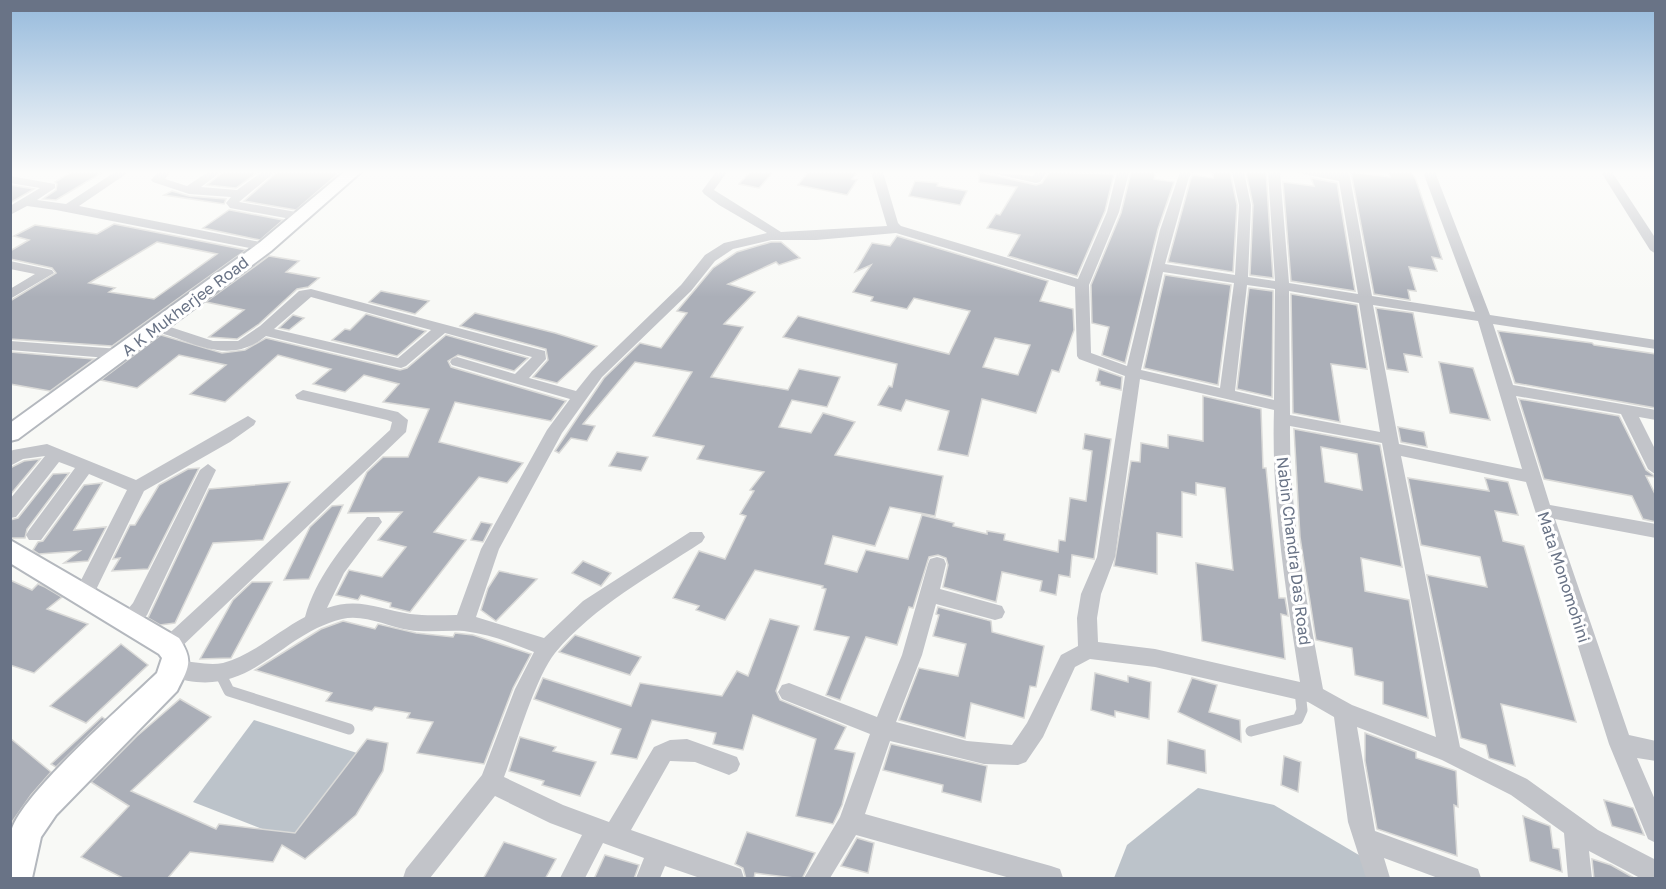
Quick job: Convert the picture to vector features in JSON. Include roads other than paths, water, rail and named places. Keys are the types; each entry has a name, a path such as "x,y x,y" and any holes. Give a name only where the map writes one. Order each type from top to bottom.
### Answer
{"street":[{"path":"101,213 265,247"},
{"path":"282,213 302,217"},
{"name":"A K Mukherjee Road","path":"15,428 158,327 306,213"},
{"path":"746,213 762,222 777,236"},
{"path":"889,213 892,225 897,229"},
{"path":"1112,213 1082,285 1083,356 1133,373 1227,395 1390,444 1532,477"},
{"path":"1088,650 1087,618 1091,594 1106,557 1113,493 1133,373 1171,213"},
{"path":"1227,395 1241,280 1245,213"},
{"name":"Nabin Chandra Das Road","path":"1277,213 1282,286 1281,462 1307,692"},
{"path":"1350,213 1390,444 1450,753"},
{"name":"Mata Monomohini","path":"1445,213 1484,319 1568,596 1620,744 1656,831"},
{"path":"1633,213 1656,250"},
{"path":"464,623 490,549 555,430 597,374 686,288 710,258 729,246 777,236 816,236 897,229 1082,285"},
{"path":"10,265 47,273 10,295"},
{"path":"1159,267 1656,345"},
{"path":"158,327 224,346 244,345 303,294 311,293 540,354 539,359 518,380"},
{"path":"261,331 401,363 442,328"},
{"path":"10,345 120,354"},
{"path":"457,362 579,397"},
{"path":"1506,389 1656,415"},
{"path":"15,879 19,837 45,804 150,700 172,658 398,432 400,420 392,416 303,395"},
{"path":"1628,410 1656,469"},
{"path":"84,594 137,487 224,438 248,421"},
{"path":"13,455 47,450 137,487"},
{"path":"10,512 56,454"},
{"path":"86,466 19,550 128,621 195,676 221,675 254,659 314,621 343,610 368,612 409,622 441,625 464,623 524,639 546,648"},
{"path":"128,621 140,609 208,470"},
{"path":"1542,510 1656,531"},
{"path":"314,621 318,600 333,573 373,522"},
{"path":"415,879 491,782 526,689 546,648 590,607 696,537"},
{"path":"816,879 833,856 852,822 883,729 912,655 937,564"},
{"path":"929,594 995,612"},
{"path":"789,692 883,729 972,753 1018,755 1035,730 1068,661 1088,650 1155,658 1307,692 1344,712 1450,753 1519,787 1590,838 1656,874"},
{"path":"1344,712 1359,814 1378,879"},
{"path":"1620,744 1656,752"},
{"path":"572,879 662,754 673,748 681,747 729,764"},
{"path":"491,782 558,815 732,879"},
{"path":"852,822 1051,879"},
{"path":"1575,828 1580,879"},
{"path":"1365,839 1469,879"},
{"path":"648,879 659,851"}],"lane":[{"path":"221,675 229,691 349,729"},
{"path":"1251,731 1298,719 1307,692"}]}
